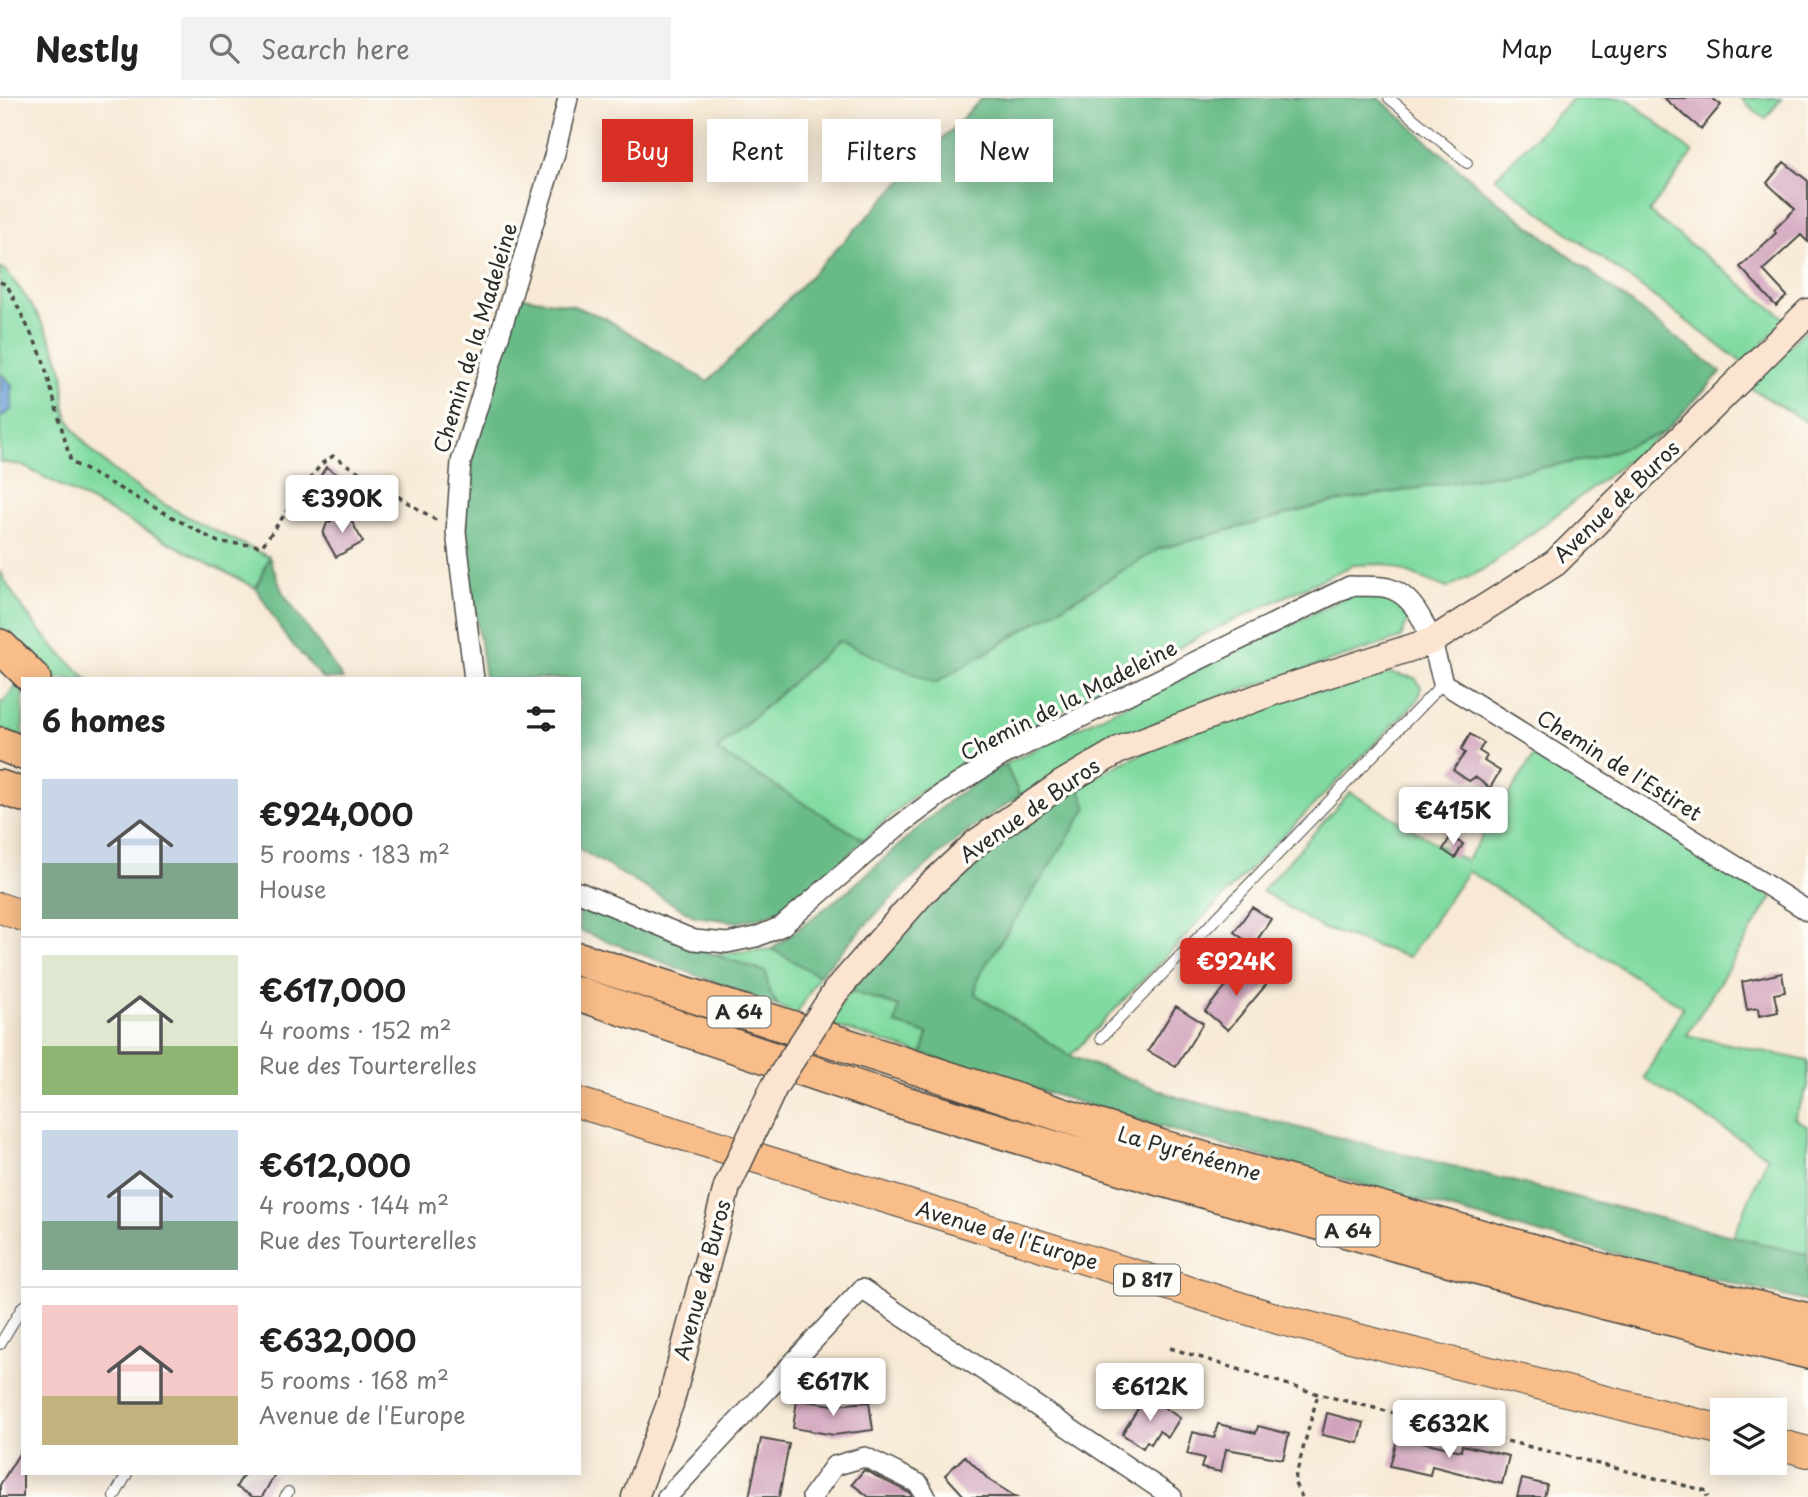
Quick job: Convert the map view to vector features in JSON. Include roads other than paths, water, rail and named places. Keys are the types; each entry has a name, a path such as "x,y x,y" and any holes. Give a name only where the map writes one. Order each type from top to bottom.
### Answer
{"highway":[{"path":"0,646 32,677"},
{"path":"0,744 21,752"},
{"path":"0,786 21,794"},
{"name":"La Pyrénéenne","path":"581,960 1159,1146 1612,1273 1808,1320"},
{"name":"La Pyrénéenne","path":"581,995 892,1099 1149,1176 1606,1303 1808,1352"}],"main road":[{"path":"0,908 21,915"},
{"name":"Avenue de l'Europe","path":"581,1104 1278,1319 1710,1427"},
{"path":"1787,1446 1808,1452"}],"street":[{"name":"Chemin de la Madeleine","path":"474,677 456,532 461,463 555,153 568,98"},
{"name":"Avenue de Buros","path":"635,1497 670,1404 727,1187 774,1087 836,990 923,892 977,842 1063,783 1121,749 1270,693 1432,641 1555,563 1749,374 1808,312"},
{"name":"Chemin de la Madeleine","path":"581,893 694,940 727,943 756,937 782,926 896,828 943,793 1002,756 1350,586 1390,589 1413,607 1432,641"},
{"path":"1432,641 1443,683"},
{"name":"Chemin de l'Estiret","path":"1443,683 1808,911"},
{"path":"667,1497 862,1289 1144,1489 1172,1497"},
{"path":"812,1497 834,1466 865,1457 919,1485 926,1497"}],"lane":[{"path":"1389,98 1467,163"},
{"path":"1101,1038 1443,683"},
{"path":"0,1344 21,1309"},
{"path":"114,1497 126,1475"}],"water":[{"path":"0,373 12,385 12,409 0,418"}]}
